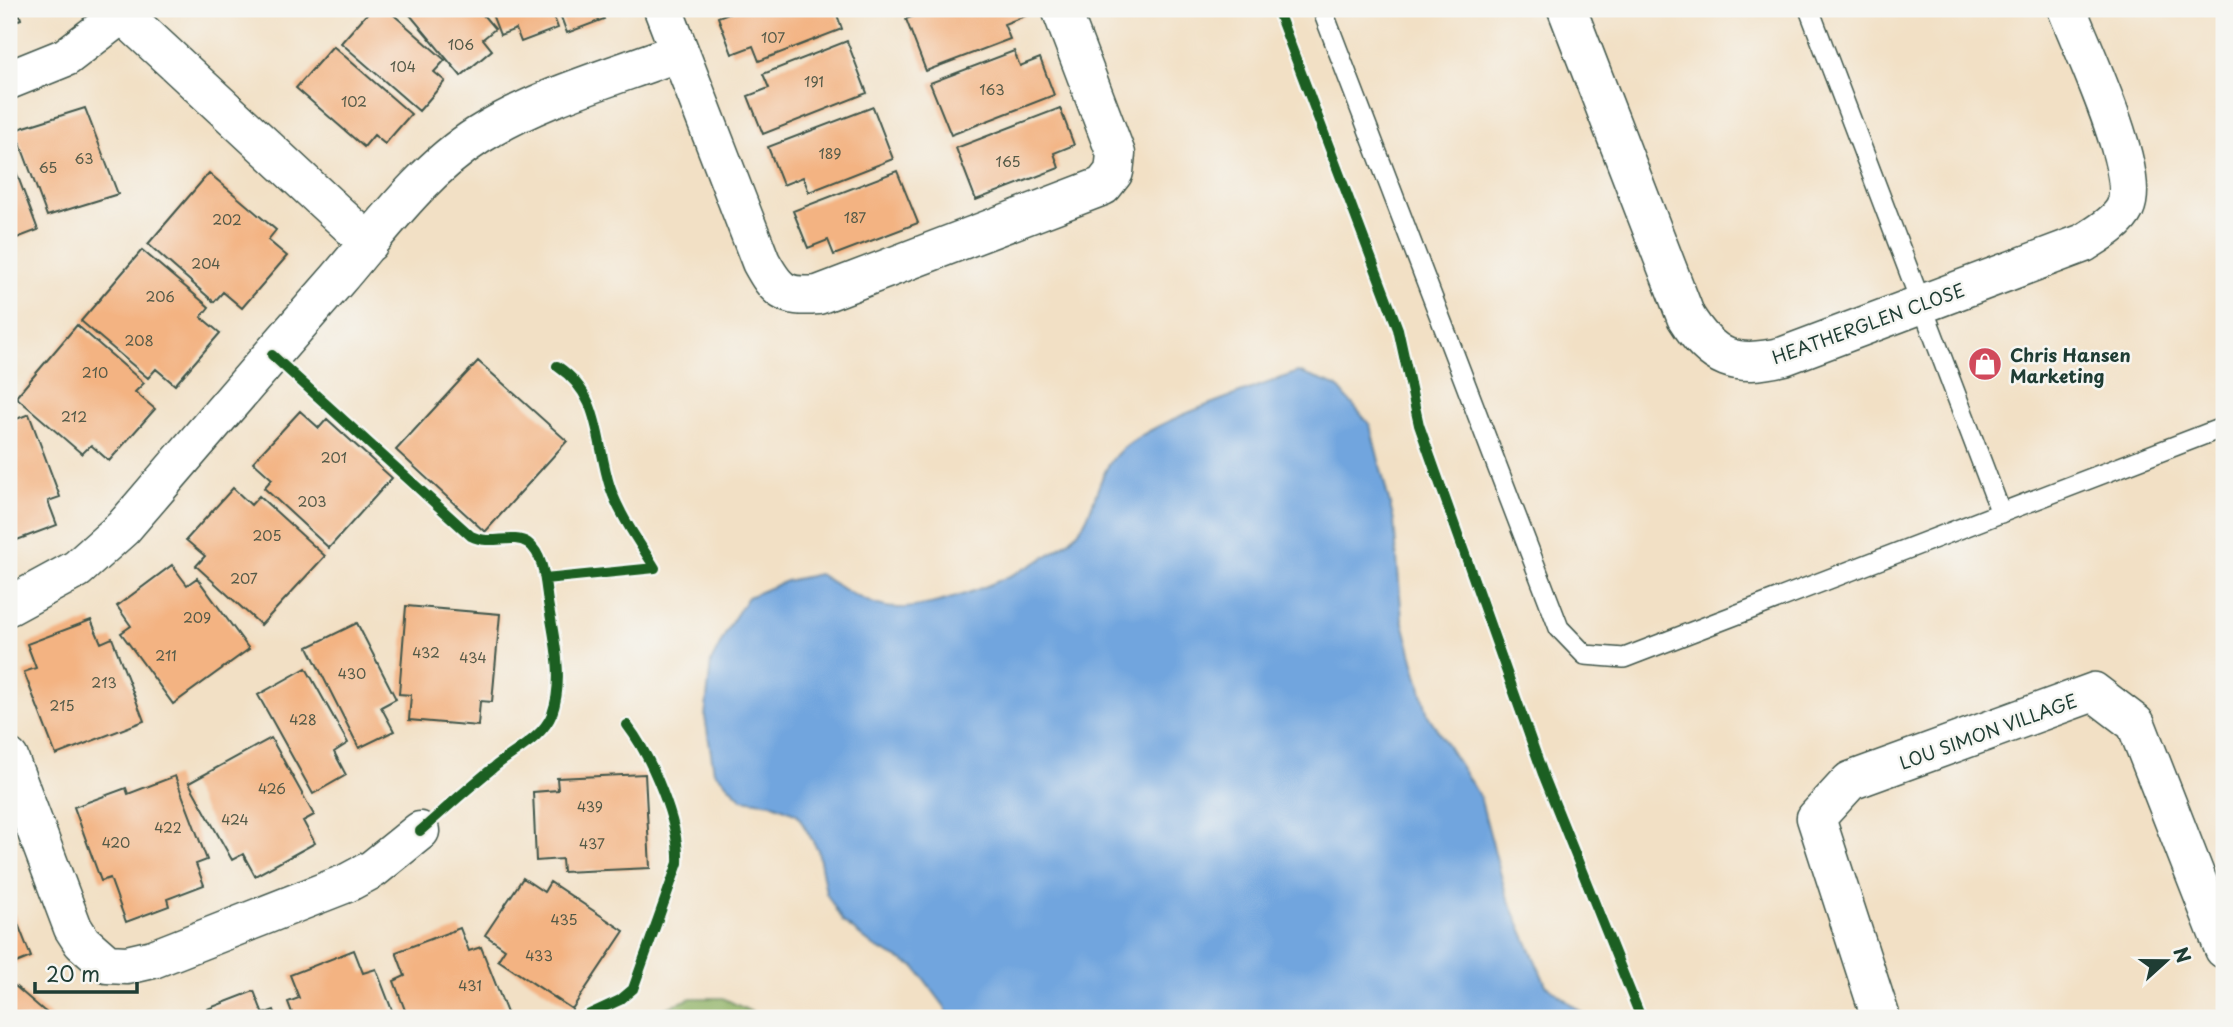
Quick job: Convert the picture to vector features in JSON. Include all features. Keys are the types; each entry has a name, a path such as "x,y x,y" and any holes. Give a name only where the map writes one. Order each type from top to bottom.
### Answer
{"street":[{"path":"663,9 770,278 780,291 798,297 818,295 1103,186 1114,172 1116,154 1061,9"},
{"name":"HEATHERGLEN CLOSE","path":"1567,9 1686,317 1711,348 1724,358 1744,363 1784,356 2084,243 2114,221 2125,208 2129,177 2123,151 2067,9"},
{"path":"9,80 66,57 119,12 369,243"},
{"path":"9,606 77,569 123,527 432,173 478,135 527,110 680,52"},
{"name":"LOU SIMON VILLAGE","path":"1881,1018 1816,818 1850,781 2094,692 2136,724 2224,949"},
{"path":"9,758 73,928 92,954 107,964 127,965 153,959 347,883 373,869 420,831"}],"lane":[{"path":"1322,9 1559,628 1585,655 1624,658 2224,427"},
{"path":"1809,9 2001,513"}],"green space":[{"path":"691,998 723,998 764,1018 642,1018"}],"water":[{"path":"1298,372 1337,386 1370,425 1394,521 1402,619 1428,715 1480,797 1506,894 1546,985 1589,1018 949,1018 945,1007 915,967 875,947 843,922 826,893 818,850 797,814 771,803 742,799 714,771 705,717 711,662 731,623 748,597 786,581 819,574 860,598 886,607 906,608 931,604 987,586 1041,560 1077,533 1111,462 1133,441 1177,418"}],"building":[{"path":"9,9 18,9 21,19 9,23"},
{"path":"371,9 387,9 445,60 434,72 445,81 419,111 341,43"},
{"path":"405,9 478,9 495,29 483,39 492,50 461,76"},
{"path":"490,9 551,9 558,28 521,42 516,29 500,35"},
{"path":"558,9 600,9 604,19 567,33"},
{"path":"739,9 835,9 842,29 759,61 753,46 732,54 718,17"},
{"path":"932,9 1022,9 1025,16 1004,24 1010,39 926,71 906,19"},
{"path":"847,41 867,93 763,134 748,96 769,88 763,74"},
{"path":"333,46 411,114 385,144 374,135 364,147 296,88"},
{"path":"1014,51 1020,66 1040,58 1054,95 951,135 930,83"},
{"path":"873,107 893,159 809,192 803,177 783,185 768,147"},
{"path":"85,108 118,194 47,216 15,130"},
{"path":"1060,108 1074,145 1054,153 1059,168 976,200 956,148"},
{"path":"9,153 38,230 9,241"},
{"path":"897,171 918,223 834,255 828,240 808,248 793,211"},
{"path":"209,173 276,230 268,240 287,256 242,308 223,292 214,302 148,244"},
{"path":"142,250 209,307 201,317 220,333 175,385 156,369 148,378 81,321"},
{"path":"77,325 144,383 135,392 155,409 109,461 91,445 82,454 16,397"},
{"path":"478,361 567,441 485,532 396,450"},
{"path":"300,411 319,428 327,419 392,478 329,548 264,488 272,479 253,462"},
{"path":"29,414 60,497 48,501 57,525 9,543 9,422"},
{"path":"233,488 251,505 259,496 325,556 261,625 196,566 205,556 186,540"},
{"path":"172,565 187,585 197,578 249,649 173,704 121,633 131,626 117,606"},
{"path":"406,606 500,614 492,702 480,701 478,726 409,720 411,695 399,694"},
{"path":"91,620 101,643 112,638 144,721 56,755 24,672 36,668 27,644"},
{"path":"357,623 396,699 381,707 394,731 359,748 308,647"},
{"path":"306,668 348,743 334,752 346,775 313,794 258,695"},
{"path":"271,738 314,815 303,821 315,843 255,876 243,854 232,860 189,783"},
{"path":"645,774 650,868 563,872 562,859 536,861 533,792 558,790 557,778"},
{"path":"175,776 207,860 196,864 204,885 167,899 169,906 126,922 110,878 101,881 74,807 126,788 128,794"},
{"path":"523,878 544,892 550,882 624,931 572,1009 498,960 505,949 485,935"},
{"path":"9,901 31,957 9,966"},
{"path":"460,928 469,951 481,947 509,1018 408,1018 394,981 405,976 396,952"},
{"path":"354,950 363,973 376,969 395,1018 294,1018 288,1002 299,998 290,975"},
{"path":"15,986 54,1018 9,1018 9,993"},
{"path":"254,991 263,1014 274,1010 277,1018 189,1016"}],"cycle path":[{"path":"1277,9 1398,329 1419,425 1543,774 1641,1018"},
{"path":"272,355 471,536 486,540 522,540 534,549 541,564 557,661 556,701 552,714 534,738 501,762 420,831"},
{"path":"545,579 655,568 614,498 590,405 572,378 557,366"},
{"path":"581,1018 620,1000 633,989 678,863 674,829 662,791 645,754 627,725"}],"place":[{"name":"Chris Hansen Marketing","path":"1985,364"}]}
